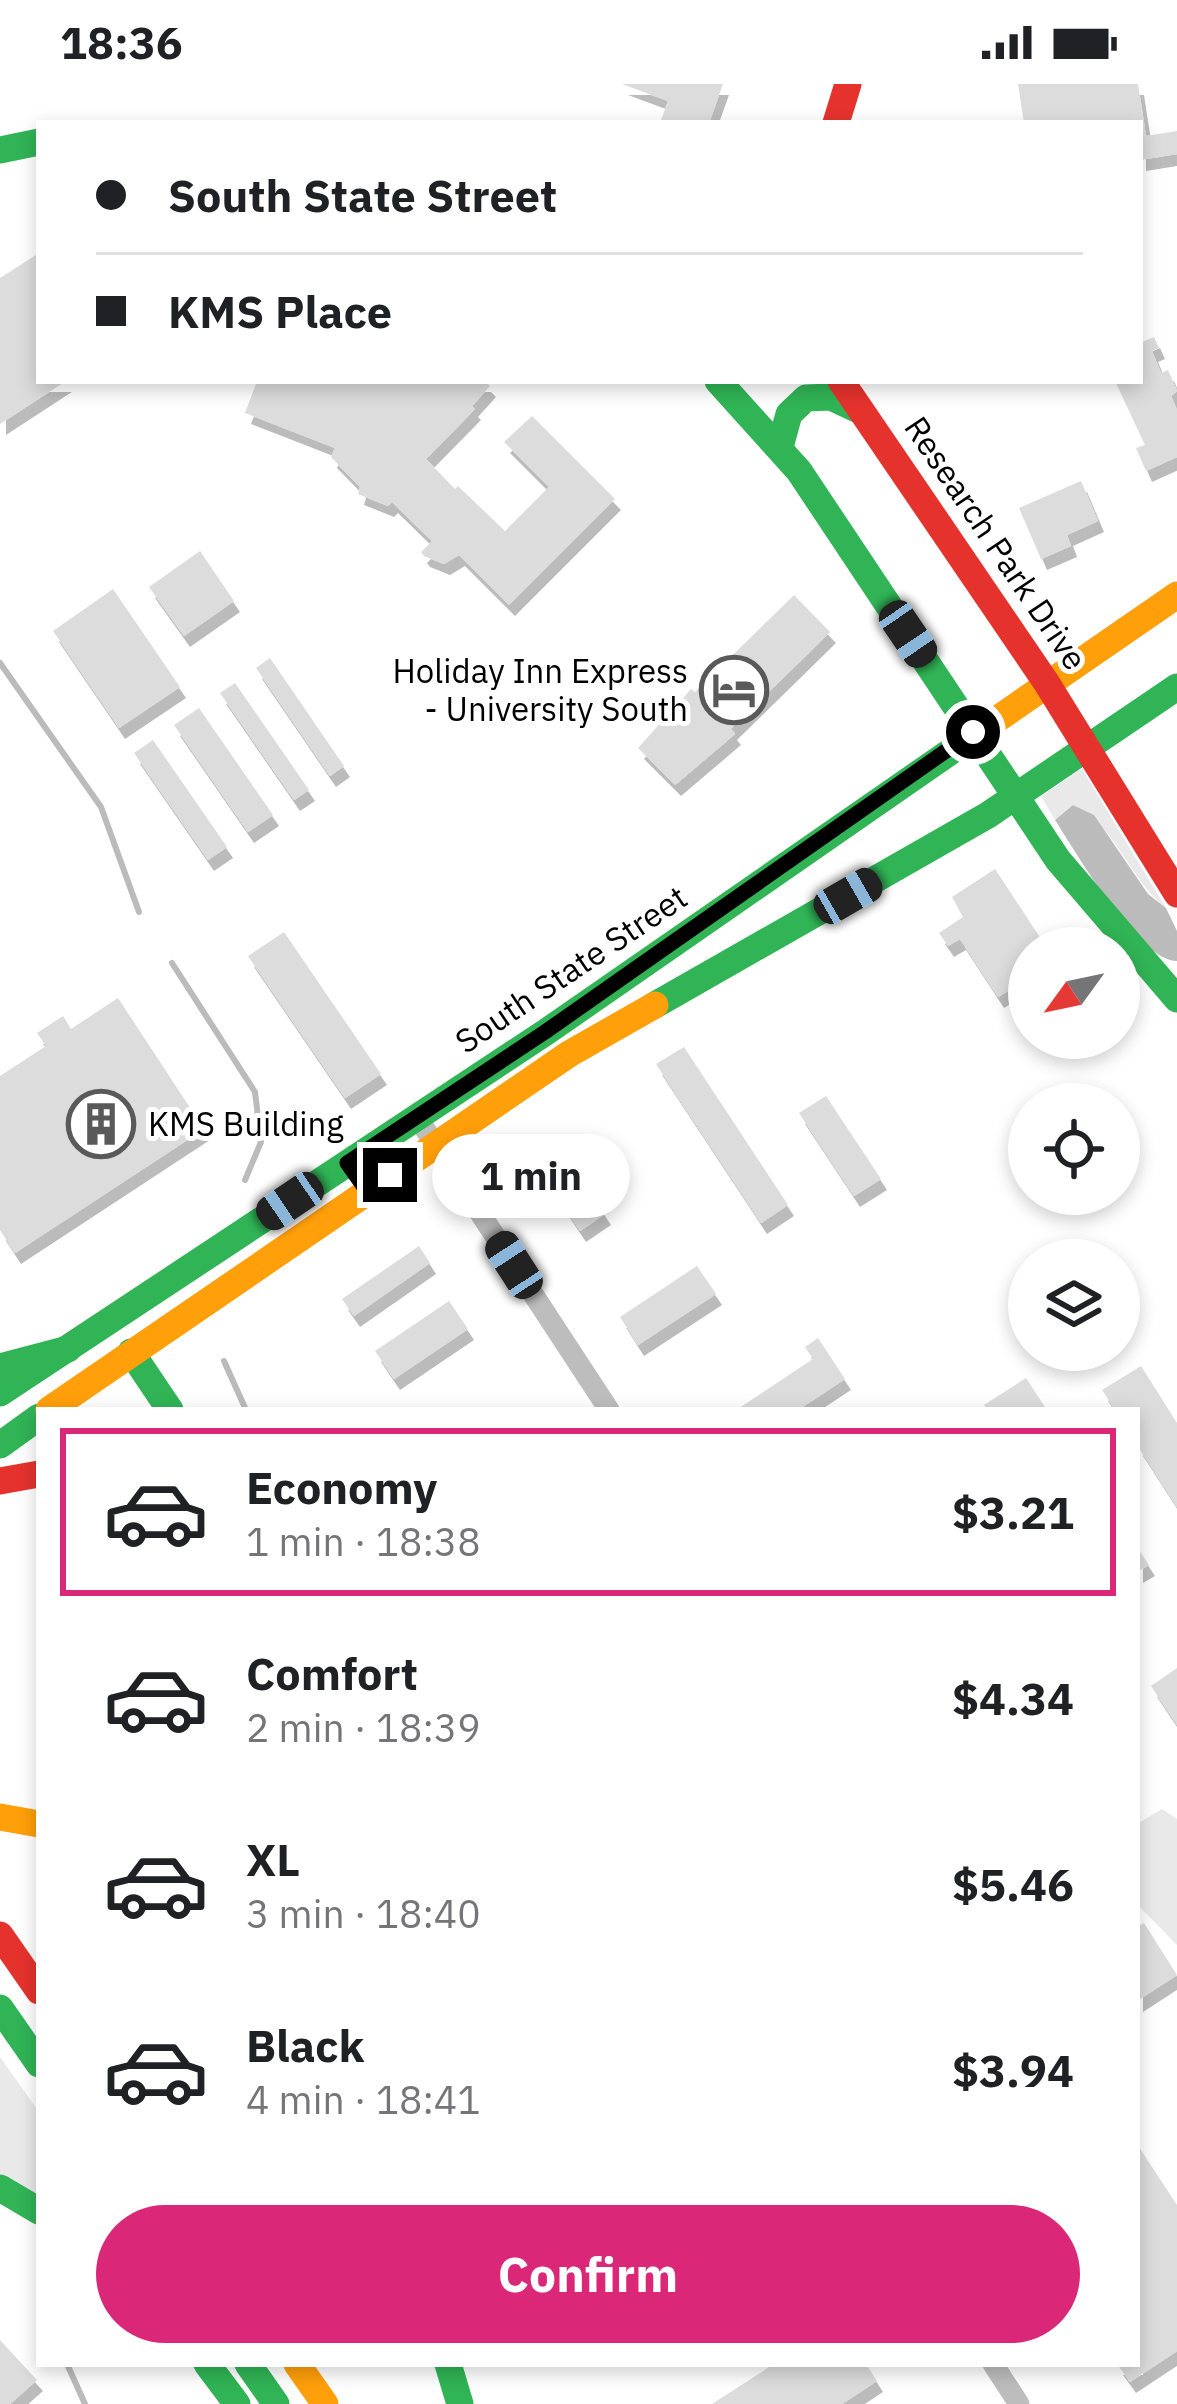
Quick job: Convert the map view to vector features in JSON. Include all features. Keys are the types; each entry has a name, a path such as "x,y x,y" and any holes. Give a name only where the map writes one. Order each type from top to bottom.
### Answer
{"main road":[{"path":"837,120 848,84"},
{"path":"0,150 36,143"},
{"path":"721,384 780,447 1102,916 1177,999"},
{"name":"Research Park Drive","path":"843,384 1046,682 1177,893"},
{"path":"780,447 783,422 802,400 820,393 836,395 863,412"},
{"name":"South State Street","path":"0,1393 417,1117 1177,595"},
{"path":"53,1407 586,1044 1017,796 1177,687"},
{"path":"747,951 753,910 774,885 894,788"},
{"path":"1102,916 1124,928 1163,970 1177,976"},
{"path":"0,1367 68,1348 117,1343 131,1352 168,1407"},
{"path":"0,1445 36,1419"},
{"path":"0,1481 36,1475"},
{"path":"0,1817 36,1823"},
{"path":"0,1936 36,1987"},
{"path":"0,2008 36,2060"},
{"path":"0,2188 36,2209"},
{"path":"209,2367 237,2404"},
{"path":"250,2367 276,2404"},
{"path":"300,2367 325,2404"},
{"path":"449,2367 460,2404"}],"street":[{"path":"417,1117 607,1407"},
{"path":"347,1163 366,1190"},
{"path":"994,2367 1019,2404"}],"shaded area":[{"path":"1082,769 1166,908 1088,814 1073,805 1055,820 1041,796"},
{"path":"1073,805 1094,815 1148,894 1166,908 1177,931 1177,961 1144,943 1140,927 1127,925 1055,820"},
{"path":"1162,1809 1177,1819 1177,1945 1140,1907 1140,1822"},
{"path":"0,2057 36,2108 36,2205 0,2187"}],"building":[{"path":"622,84 723,84 710,120 661,120 668,101"},
{"path":"1018,84 1138,84 1146,136 1177,131 1177,154 1143,160 1143,120 1024,120"},
{"path":"36,255 36,384 61,384 0,424 0,278"},
{"path":"1154,337 1159,348 1152,351 1161,373 1168,370 1177,391 1171,396 1177,410 1177,457 1146,471 1136,448 1145,445 1116,384 1143,384 1143,342"},
{"path":"256,384 488,384 472,406 475,409 426,459 455,489 458,486 505,531 549,487 504,442 532,416 615,499 509,605 459,555 444,564 424,556 421,552 432,541 392,502 388,506 358,494 360,487 331,457 335,448 245,413"},
{"path":"1081,481 1098,521 1067,535 1071,546 1041,559 1019,508"},
{"path":"200,551 234,601 184,636 149,587"},
{"path":"113,589 180,687 119,728 53,631"},
{"name":"Holiday Inn Express - University South","path":"794,595 830,632 731,729 735,734 675,785 638,748 691,689 695,692"},
{"path":"270,658 344,766 330,776 256,668"},
{"path":"235,683 309,790 294,800 220,693"},
{"path":"199,708 273,815 248,832 174,725"},
{"path":"153,740 227,847 208,860 134,753"},
{"path":"995,869 1033,927 1008,927 1008,991 998,997 960,939 948,946 939,933 963,917 952,897"},
{"path":"284,932 381,1074 345,1098 248,956"},
{"name":"KMS Building","path":"118,998 204,1129 15,1253 0,1230 0,1076 46,1046 37,1033 63,1016 71,1029"},
{"path":"684,1047 788,1205 761,1223 656,1064"},
{"path":"826,1096 881,1179 854,1196 799,1113"},
{"path":"553,1135 605,1214 580,1231 527,1152"},
{"path":"419,1246 430,1263 354,1316 342,1299"},
{"path":"697,1266 716,1294 638,1345 620,1317"},
{"path":"449,1301 468,1329 394,1379 375,1351"},
{"path":"818,1338 845,1379 803,1407 741,1407 813,1359 805,1347"},
{"path":"1141,1366 1177,1423 1177,1507 1140,1450 1140,1407 1113,1407 1102,1390 1140,1371"},
{"path":"1026,1378 1045,1407 985,1407"},
{"path":"1177,1668 1177,1725 1151,1686"},
{"path":"1144,1923 1177,1975 1140,1999 1140,1925"},
{"path":"1140,2149 1177,2205 1177,2351 1130,2382 1119,2367 1140,2367"},
{"path":"0,2340 37,2380 10,2404 0,2404"},
{"path":"769,2367 868,2367 877,2381 842,2404 712,2404"}],"waterway":[{"path":"0,663 101,807 139,912"},
{"path":"172,963 255,1092 261,1142 245,1180"},
{"path":"224,1361 245,1407"},
{"path":"68,2367 85,2404"}],"traffic: fast":[{"path":"0,150 36,143"},
{"path":"721,384 799,471 1058,860 1177,999"},
{"path":"780,447 789,414 806,398 831,397 861,411"},
{"path":"655,1005 988,815 1177,687"},
{"path":"0,1393 546,1032 996,720"},
{"path":"0,1367 68,1349"},
{"path":"131,1352 168,1407"},
{"path":"0,1445 36,1419"},
{"path":"0,2008 36,2060"},
{"path":"0,2188 36,2209"},
{"path":"209,2367 237,2404"},
{"path":"250,2367 276,2404"},
{"path":"449,2367 460,2404"}],"traffic: slow":[{"path":"996,720 1177,595"},
{"path":"53,1407 569,1054 655,1005"},
{"path":"0,1817 36,1823"},
{"path":"299,2367 325,2404"}],"traffic: jam":[{"path":"837,120 848,84"},
{"path":"843,384 1046,682 1177,894"},
{"path":"0,1481 36,1475"},
{"path":"0,1935 36,1987"}],"place":[{"name":"Holiday Inn Express - University South","path":"734,690"},
{"name":"KMS Building","path":"101,1124"}],"route":[{"path":"390,1175 366,1190 347,1163 545,1032 973,732"}]}
